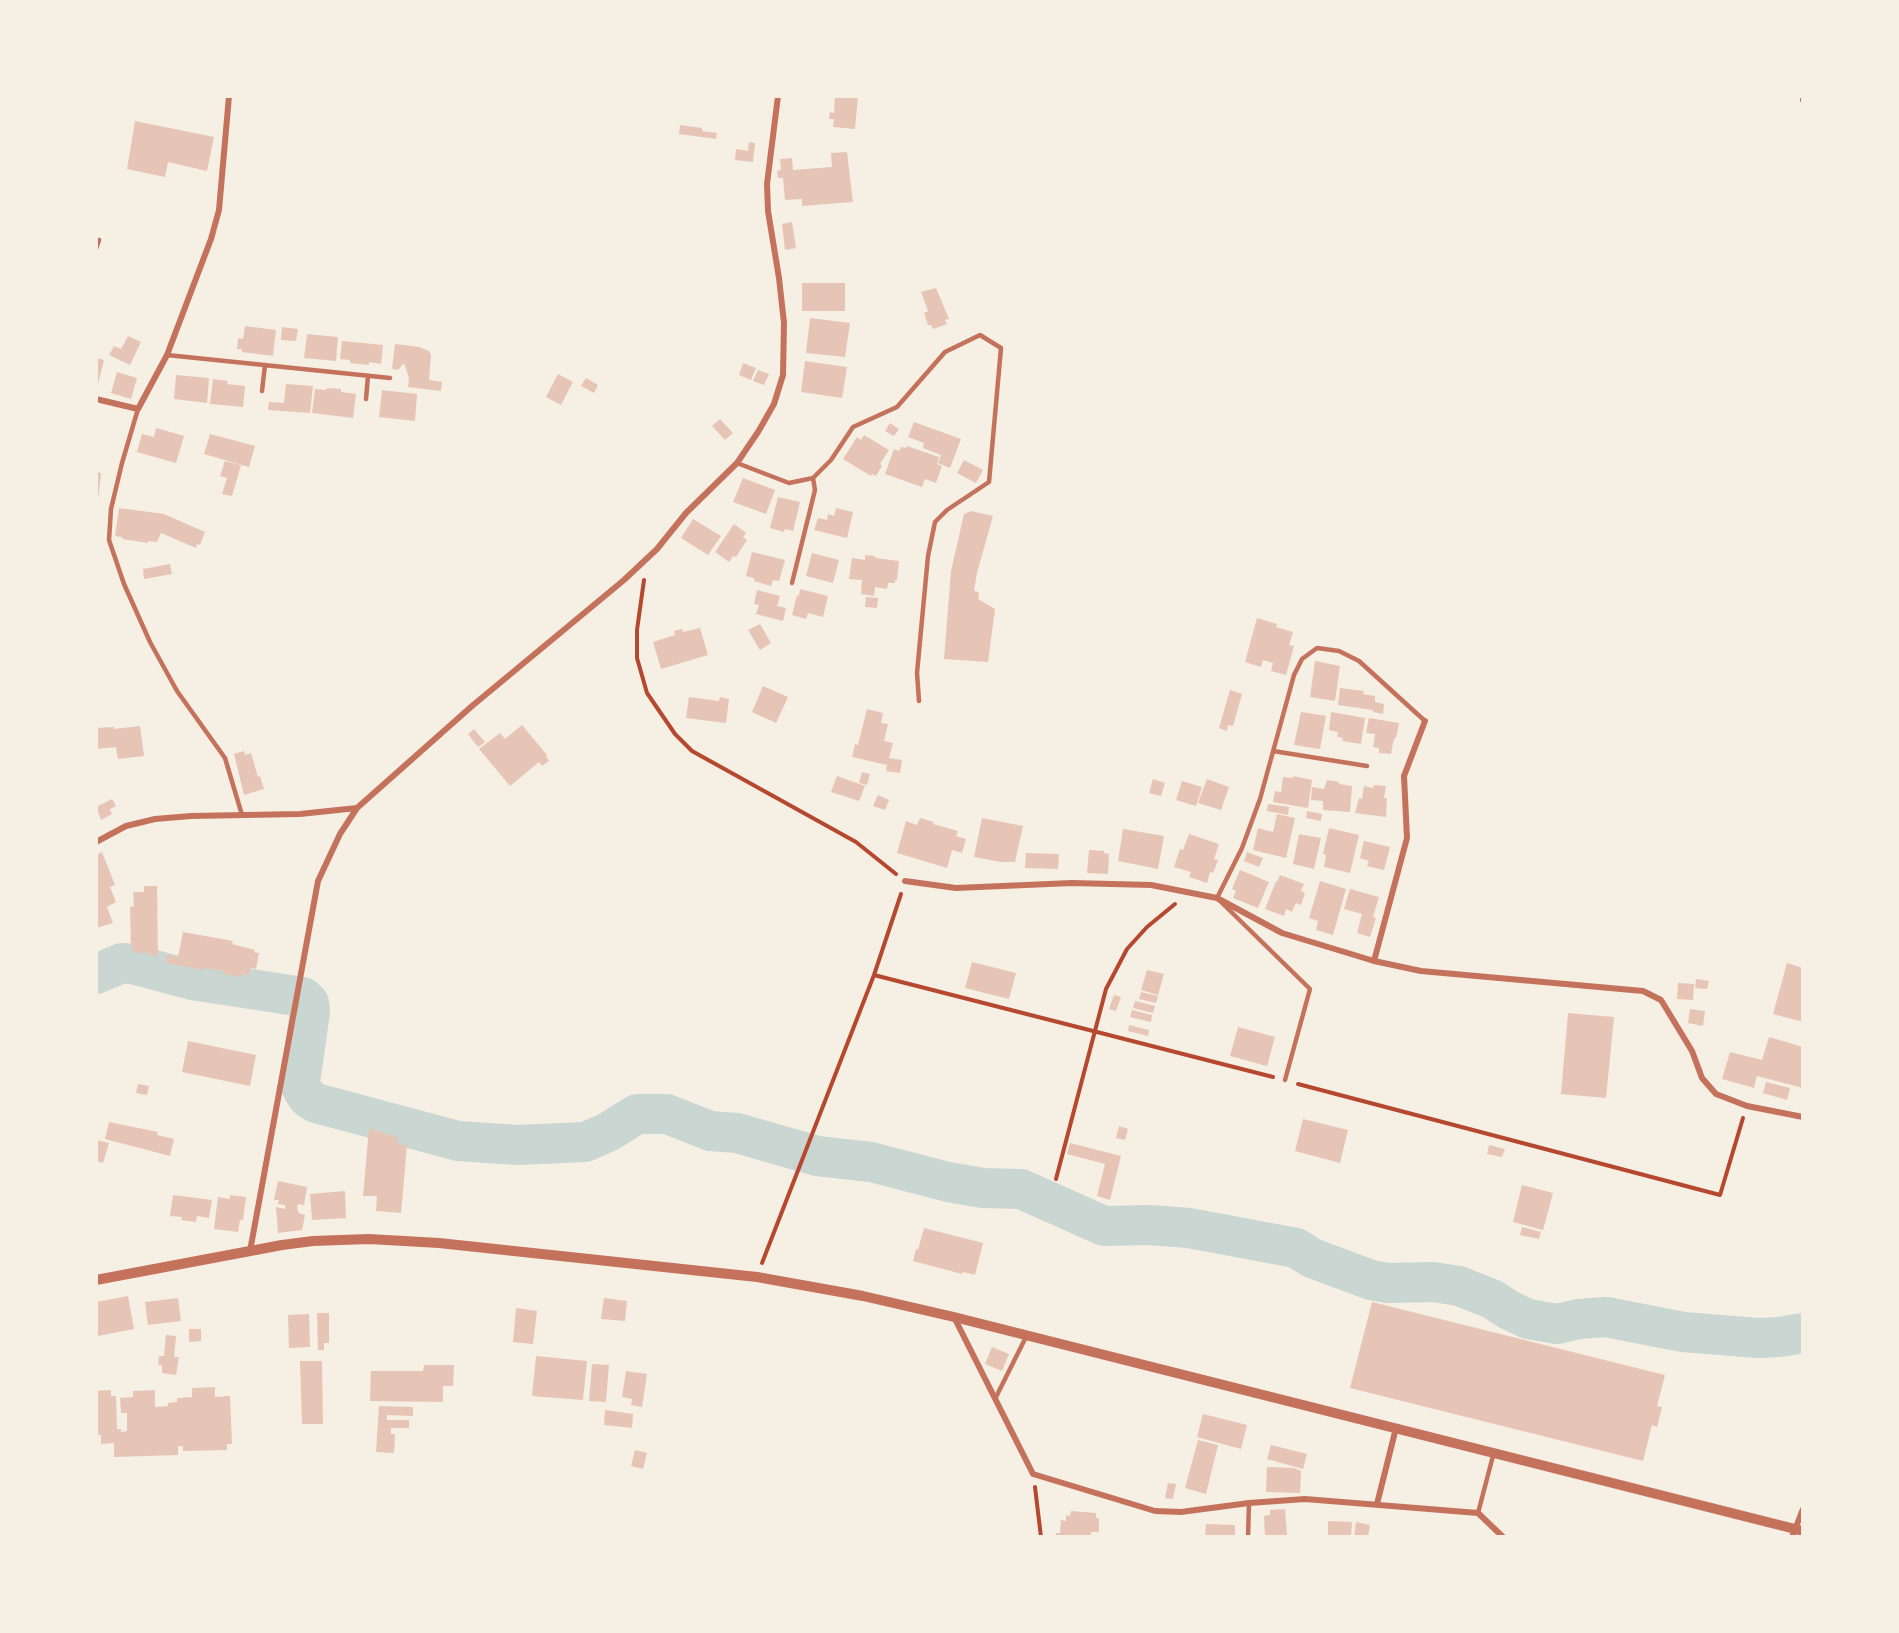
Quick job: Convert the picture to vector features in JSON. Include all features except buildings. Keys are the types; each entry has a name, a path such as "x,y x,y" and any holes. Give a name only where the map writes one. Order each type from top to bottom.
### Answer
{"street":[{"path":"96,399 138,409 166,354 211,239 219,210 229,96"},
{"path":"250,1251 318,881 340,834 357,808 472,706 657,549 686,513 737,463 759,432 774,404 783,375 784,323 768,211 767,184 778,96"},
{"path":"1374,961 1407,838 1404,776 1425,721"},
{"path":"96,842 126,826 155,819 300,814 357,808"},
{"path":"905,881 956,888 1072,883 1151,885 1217,898 1282,933 1374,961 1420,971 1643,991 1661,1000 1692,1051 1701,1078 1716,1094 1747,1106 1803,1117"},
{"path":"96,1280 312,1241 360,1239 403,1240 757,1277 863,1296 954,1317 1396,1427 1797,1532 1803,1509"},
{"path":"954,1317 1033,1474 1155,1511 1181,1512 1249,1503 1305,1499 1478,1513 1503,1537"},
{"path":"1377,1504 1396,1427"}],"lane":[{"path":"96,249 99,240"},
{"path":"737,463 789,483 813,478 831,460 854,427 897,407 945,352 980,335 1001,348 989,482 946,510 935,522 928,556 917,673 920,700"},
{"path":"166,354 390,378"},
{"path":"262,391 265,365"},
{"path":"366,399 368,376"},
{"path":"138,409 111,509 109,540 124,584 150,642 177,691 225,758 242,815"},
{"path":"792,583 815,490 813,478"},
{"path":"1285,1080 1310,989 1217,898 1242,848 1260,799 1294,675 1302,659 1317,648 1339,651 1359,662 1425,721"},
{"path":"1272,751 1367,766"},
{"path":"995,1399 1027,1335"},
{"path":"1478,1513 1494,1452"},
{"path":"1248,1537 1249,1503"}],"path":[{"path":"644,578 637,630 637,658 647,693 675,734 692,751 856,842 905,881 874,975 757,1277"},
{"path":"1056,1179 1107,989 1127,949 1147,927 1190,893"},
{"path":"874,975 1285,1080 1720,1195 1747,1106"},
{"path":"1033,1474 1041,1537"}],"waterway":[{"path":"96,974 122,963 132,964 192,980 303,997 309,1003 310,1012 300,1082 308,1098 316,1103 458,1141 518,1145 585,1142 608,1132 637,1114 667,1114 710,1131 737,1133 817,1156 871,1162 948,1182 983,1188 1021,1189 1104,1226 1149,1225 1189,1228 1296,1248 1312,1258 1371,1280 1388,1283 1433,1282 1459,1286 1492,1299 1528,1319 1557,1324 1579,1319 1606,1317 1683,1332 1758,1338 1803,1333"}]}
